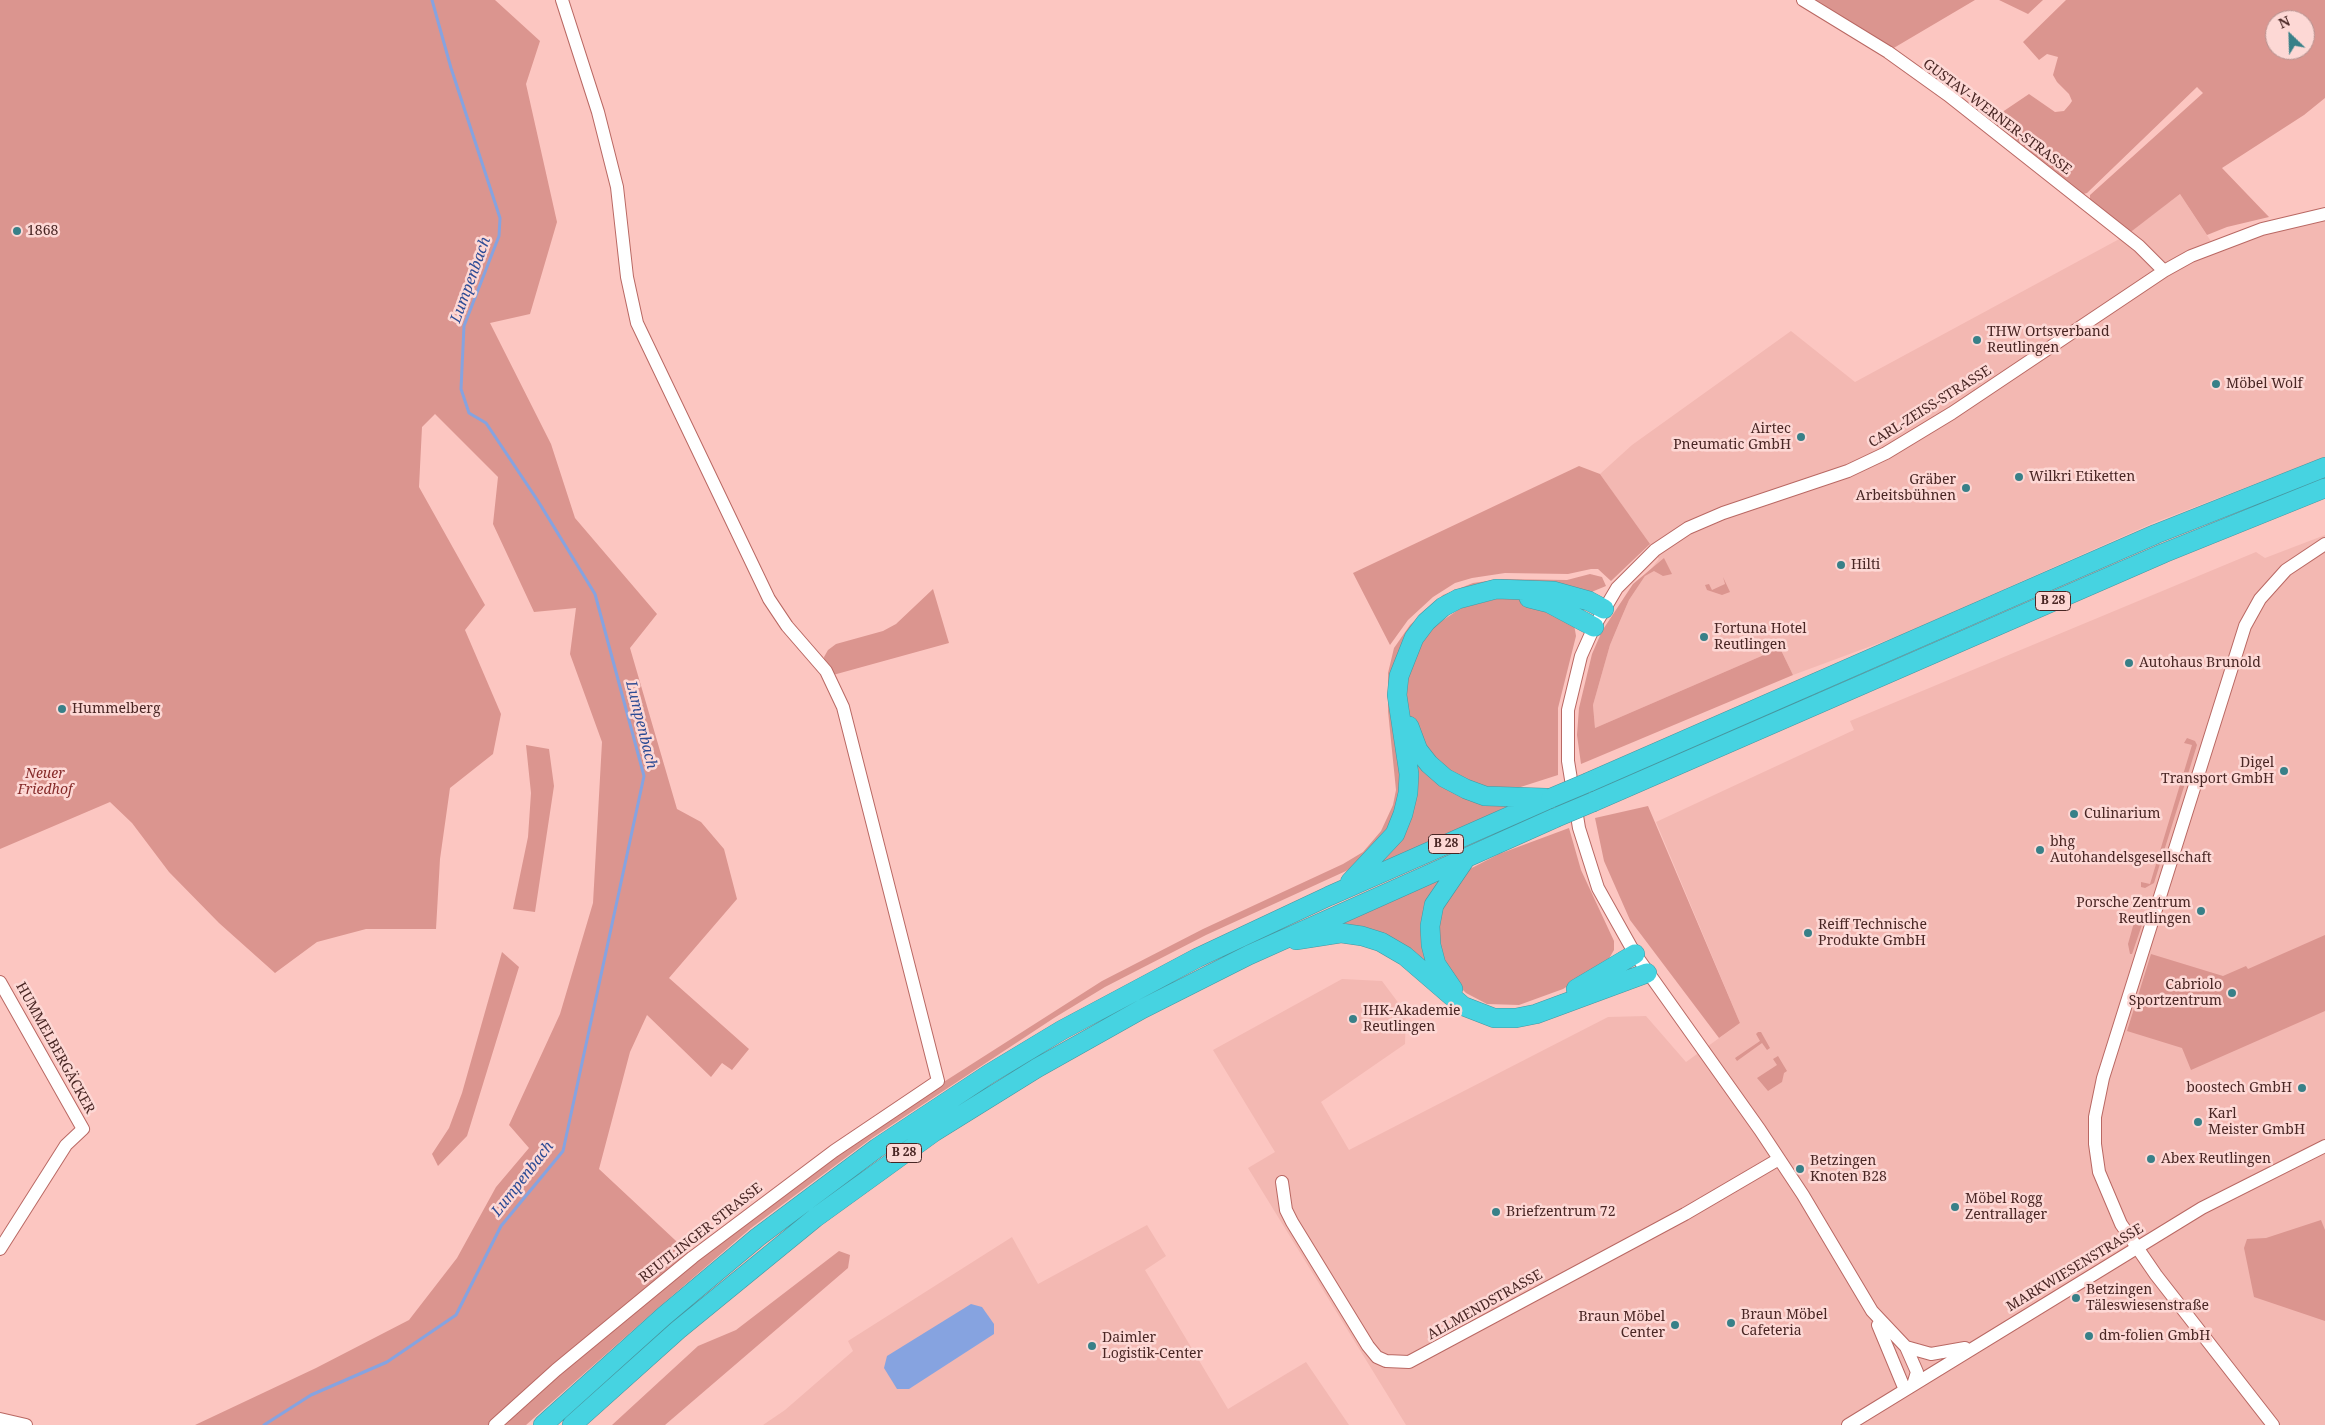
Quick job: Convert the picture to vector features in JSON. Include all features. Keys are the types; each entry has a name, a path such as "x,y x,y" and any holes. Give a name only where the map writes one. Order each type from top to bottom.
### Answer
{"highway":[{"name":"B 28","path":"543,1425 664,1316 738,1253 850,1167 936,1108 1027,1051 1133,991 1251,932 1551,798 2156,534 2325,467"},
{"name":"B 28","path":"572,1425 678,1330 771,1252 846,1195 934,1132 1037,1068 1116,1023 1278,942 1555,818 2164,553 2325,488"},
{"path":"1342,890 1395,834 1403,814 1408,793 1408,774 1397,695 1398,676 1414,638 1426,622 1443,607 1458,599 1496,589 1552,591 1589,601 1604,609"},
{"path":"1551,798 1485,796 1445,778 1418,750 1410,732 1403,695 1405,677 1418,641 1431,626 1446,612 1478,598 1513,595 1532,598 1549,603 1594,627"},
{"path":"1466,858 1434,905 1430,926 1431,945 1436,964 1452,988 1468,1000 1494,1010 1532,1008 1585,985 1635,954"},
{"path":"1278,942 1341,933 1372,939 1398,951 1463,1006 1494,1018 1516,1018 1536,1014 1647,973"}],"street":[{"name":"REUTLINGER STRASSE","path":"495,1425 563,1364 693,1257 834,1151 938,1080 843,706 826,671 787,626 768,599 637,323 628,277 617,186 598,112 562,0"},
{"name":"GUSTAV-WERNER-STRASSE","path":"1803,0 1888,52 1948,95 2124,235 2164,271"},
{"name":"CARL-ZEISS-STRASSE","path":"1594,627 1617,588 1663,544 1688,528 1723,513 1848,470 1886,453 1952,413 2164,271 2233,238 2276,225 2325,214"},
{"path":"2273,1425 2137,1248 2114,1211 2099,1172 2094,1131 2098,1098 2245,626 2260,599 2286,570 2325,544"},
{"path":"1594,627 1581,656 1568,710 1568,761 1578,828 1590,869 1608,908 1647,973 1779,1159 1872,1311 1909,1387 1917,1377 1916,1365 1906,1347 1872,1311"},
{"name":"HUMMELBERGÄCKER","path":"0,982 83,1128 66,1145 0,1249"},
{"name":"MARKWIESENSTRASSE","path":"1848,1425 2202,1208 2325,1146"},
{"name":"ALLMENDSTRASSE","path":"1282,1182 1286,1210 1292,1222 1361,1336 1377,1356 1396,1363 1409,1362 1424,1356 1685,1214 1779,1159"},
{"path":"1906,1347 1931,1354 1973,1348"},
{"path":"0,1419 26,1425"}],"shaded area":[{"path":"2180,194 2216,249 2276,227 2325,217 2325,457 2153,523 1901,635 1793,675 1780,648 1595,728 1593,705 1610,645 1629,600 1659,559 1600,474 1632,445 1791,331 1855,382 2123,237"},
{"path":"2325,535 2325,1425 1406,1425 1248,1168 1275,1152 1213,1050 1342,979 1382,981 1406,1013 1405,1044 1321,1102 1349,1150 1608,1017 1646,1016 1686,1062 1740,1023 1656,822 1854,730 1850,721 2256,552 2265,558"},
{"path":"1147,1225 1166,1256 1145,1270 1228,1409 1306,1362 1349,1425 763,1425 785,1410 853,1351 848,1341 1012,1237 1038,1284"}],"green space":[{"name":"Neuer Friedhof","path":"0,0 495,0 540,41 526,84 557,222 530,314 490,323 551,444 575,518 657,614 630,648 677,809 701,822 724,849 737,899 669,978 749,1049 732,1070 722,1063 711,1077 647,1015 630,1052 599,1169 690,1254 490,1425 195,1425 316,1368 409,1320 457,1258 496,1187 529,1148 509,1125 560,1014 593,903 602,742 570,654 576,608 534,612 493,524 498,477 435,414 422,427 419,487 485,605 465,630 501,714 493,754 450,788 440,859 436,929 366,929 317,942 275,973 219,923 169,872 132,823 110,802 0,849"},
{"path":"1809,0 1975,0 1892,49"},
{"path":"1999,0 2043,0 2028,14"},
{"path":"2066,0 2325,0 2325,98 2304,115 2222,168 2269,217 2227,227 2207,235 2180,194 2128,234 2090,203 2090,195 2203,93 2197,87 2087,193 2080,195 1989,121 2029,94 2055,112 2064,111 2072,101 2069,94 2053,75 2058,57 2047,54 2039,60 2023,42"},
{"path":"1579,466 1600,474 1650,544 1611,581 1598,569 1568,574 1505,573 1472,578 1455,583 1433,597 1408,620 1390,645 1353,573"},
{"path":"1664,558 1672,574 1663,576 1654,571 1645,576 1629,600 1610,645 1593,705 1595,728 1780,648 1793,675 1581,764 1577,735 1579,708 1592,654 1602,631 1633,584"},
{"path":"1590,574 1602,577 1606,586 1589,593 1475,588 1401,654 1402,774 1393,822 1367,857 1346,871 1206,935 1105,987 1054,1018 872,1138 751,1228 526,1425 505,1425 559,1373 696,1260 816,1170 939,1085 1102,981 1203,929 1343,864 1363,852 1381,831 1393,805 1396,790 1388,711 1388,673 1394,648 1410,625 1443,595 1473,583 1502,579 1567,580"},
{"path":"1723,577 1730,592 1722,595 1707,590 1705,585 1709,584 1712,590 1725,584"},
{"path":"933,589 949,643 833,675 825,663 824,657 828,650 836,644 883,631 896,624"},
{"path":"1496,599 1531,600 1574,624 1576,636 1558,708 1558,775 1505,792 1485,790 1432,762 1408,715 1406,695 1408,677 1421,642 1433,627 1461,608"},
{"path":"2187,738 2195,741 2197,745 2154,883 2145,888 2141,887 2141,882 2150,884 2192,745 2184,743"},
{"path":"526,745 549,749 554,786 535,912 513,909 528,837 531,793"},
{"path":"1412,759 1425,768 1522,800 1373,868 1381,858"},
{"path":"1648,806 1740,1023 1719,1038 1630,920 1604,861 1595,818"},
{"path":"1569,828 1581,870 1614,941 1614,950 1607,962 1563,989 1519,1005 1487,1004 1466,993 1448,975 1434,926 1448,888 1460,874 1499,854"},
{"path":"1446,870 1432,965 1316,928"},
{"path":"2143,914 2145,916 2132,954 2130,954 2128,944 2135,919"},
{"name":"Cabriolo Sportzentrum","path":"2325,935 2325,1011 2191,1070 2182,1048 2127,1031 2151,954 2223,976 2246,966 2248,969"},
{"path":"502,952 519,967 467,1136 438,1166 432,1154 449,1128 462,1093"},
{"path":"1761,1032 1770,1048 1767,1050 1762,1043 1737,1061 1735,1058 1760,1041 1756,1034"},
{"path":"1778,1056 1787,1071 1784,1073 1782,1082 1768,1091 1757,1078 1777,1065 1773,1059"},
{"path":"2321,1220 2325,1230 2325,1321 2254,1297 2244,1248 2247,1239 2266,1238"},
{"path":"839,1251 850,1255 848,1268 665,1425 612,1425 698,1346 736,1330"}],"water":[{"path":"971,1304 982,1307 994,1324 994,1334 909,1389 897,1389 884,1368 887,1356"}],"waterway":[{"name":"Lumpenbach","path":"264,1425 311,1395 387,1362 456,1315 501,1226 563,1151 644,776 595,594 538,501 486,423 469,413 461,389 464,326 499,236 500,218 451,68 432,0"}],"place":[{"name":"1868","path":"17,231"},
{"name":"THW Ortsverband Reutlingen","path":"1977,340"},
{"name":"Möbel Wolf","path":"2216,384"},
{"name":"Airtec Pneumatic GmbH","path":"1801,437"},
{"name":"Wilkri Etiketten","path":"2019,477"},
{"name":"Gräber Arbeitsbühnen","path":"1966,488"},
{"name":"Hilti","path":"1841,565"},
{"name":"Fortuna Hotel Reutlingen","path":"1704,637"},
{"name":"Autohaus Brunold","path":"2129,663"},
{"name":"Hummelberg","path":"62,709"},
{"name":"Digel Transport GmbH","path":"2284,771"},
{"name":"Culinarium","path":"2074,814"},
{"name":"bhg Autohandelsgesellschaft","path":"2040,850"},
{"name":"Porsche Zentrum Reutlingen","path":"2201,911"},
{"name":"Reiff Technische Produkte GmbH","path":"1808,933"},
{"name":"Cabriolo Sportzentrum","path":"2232,993"},
{"name":"IHK-Akademie Reutlingen","path":"1353,1019"},
{"name":"boostech GmbH","path":"2302,1088"},
{"name":"Karl Meister GmbH","path":"2198,1122"},
{"name":"Abex Reutlingen","path":"2151,1159"},
{"name":"Betzingen Knoten B28","path":"1800,1169"},
{"name":"Möbel Rogg Zentrallager","path":"1955,1207"},
{"name":"Briefzentrum 72","path":"1496,1212"},
{"name":"Betzingen Täleswiesenstraße","path":"2076,1298"},
{"name":"Braun Möbel Cafeteria","path":"1731,1323"},
{"name":"Braun Möbel Center","path":"1675,1325"},
{"name":"dm-folien GmbH","path":"2089,1336"},
{"name":"Daimler Logistik-Center","path":"1092,1346"}]}
